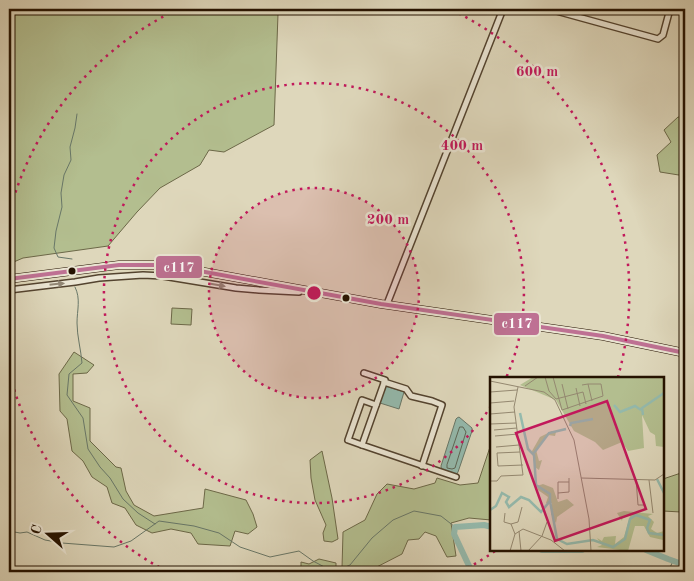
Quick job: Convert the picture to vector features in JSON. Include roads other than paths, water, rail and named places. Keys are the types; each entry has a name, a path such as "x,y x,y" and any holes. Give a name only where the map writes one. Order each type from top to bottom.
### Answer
{"main road":[{"path":"9,280 119,265 160,265 387,304 603,336 685,354"}],"street":[{"path":"387,304 503,9"},
{"path":"549,9 658,39 663,35 670,9"},
{"path":"9,290 99,278 143,275 163,276 236,288 316,292"},
{"path":"364,373 406,389 411,396 442,405 422,466"},
{"path":"362,445 384,382"},
{"path":"376,405 362,400 348,440 456,477"}],"water":[{"path":"385,386 404,392 399,409 380,403"},
{"path":"459,417 472,428 472,431 456,475 444,472 441,466 456,419"}],"waterway":[{"path":"72,259 58,257 54,248 62,207 61,193 64,175 71,160 70,147 77,114"},
{"path":"75,287 78,300 77,328 82,363 69,374 67,395 83,418 88,449 100,467 110,478 123,499 138,513 155,524"},
{"path":"9,531 27,532 45,540 62,543 114,547 131,541 159,521 194,526 219,533 240,547 270,557 299,551 334,572 350,565 372,538 393,520 414,511 441,516 455,527"},
{"path":"475,572 470,568 454,534 455,527 484,525 490,526"},
{"path":"648,551 685,565"},
{"path":"668,572 673,561"}]}
